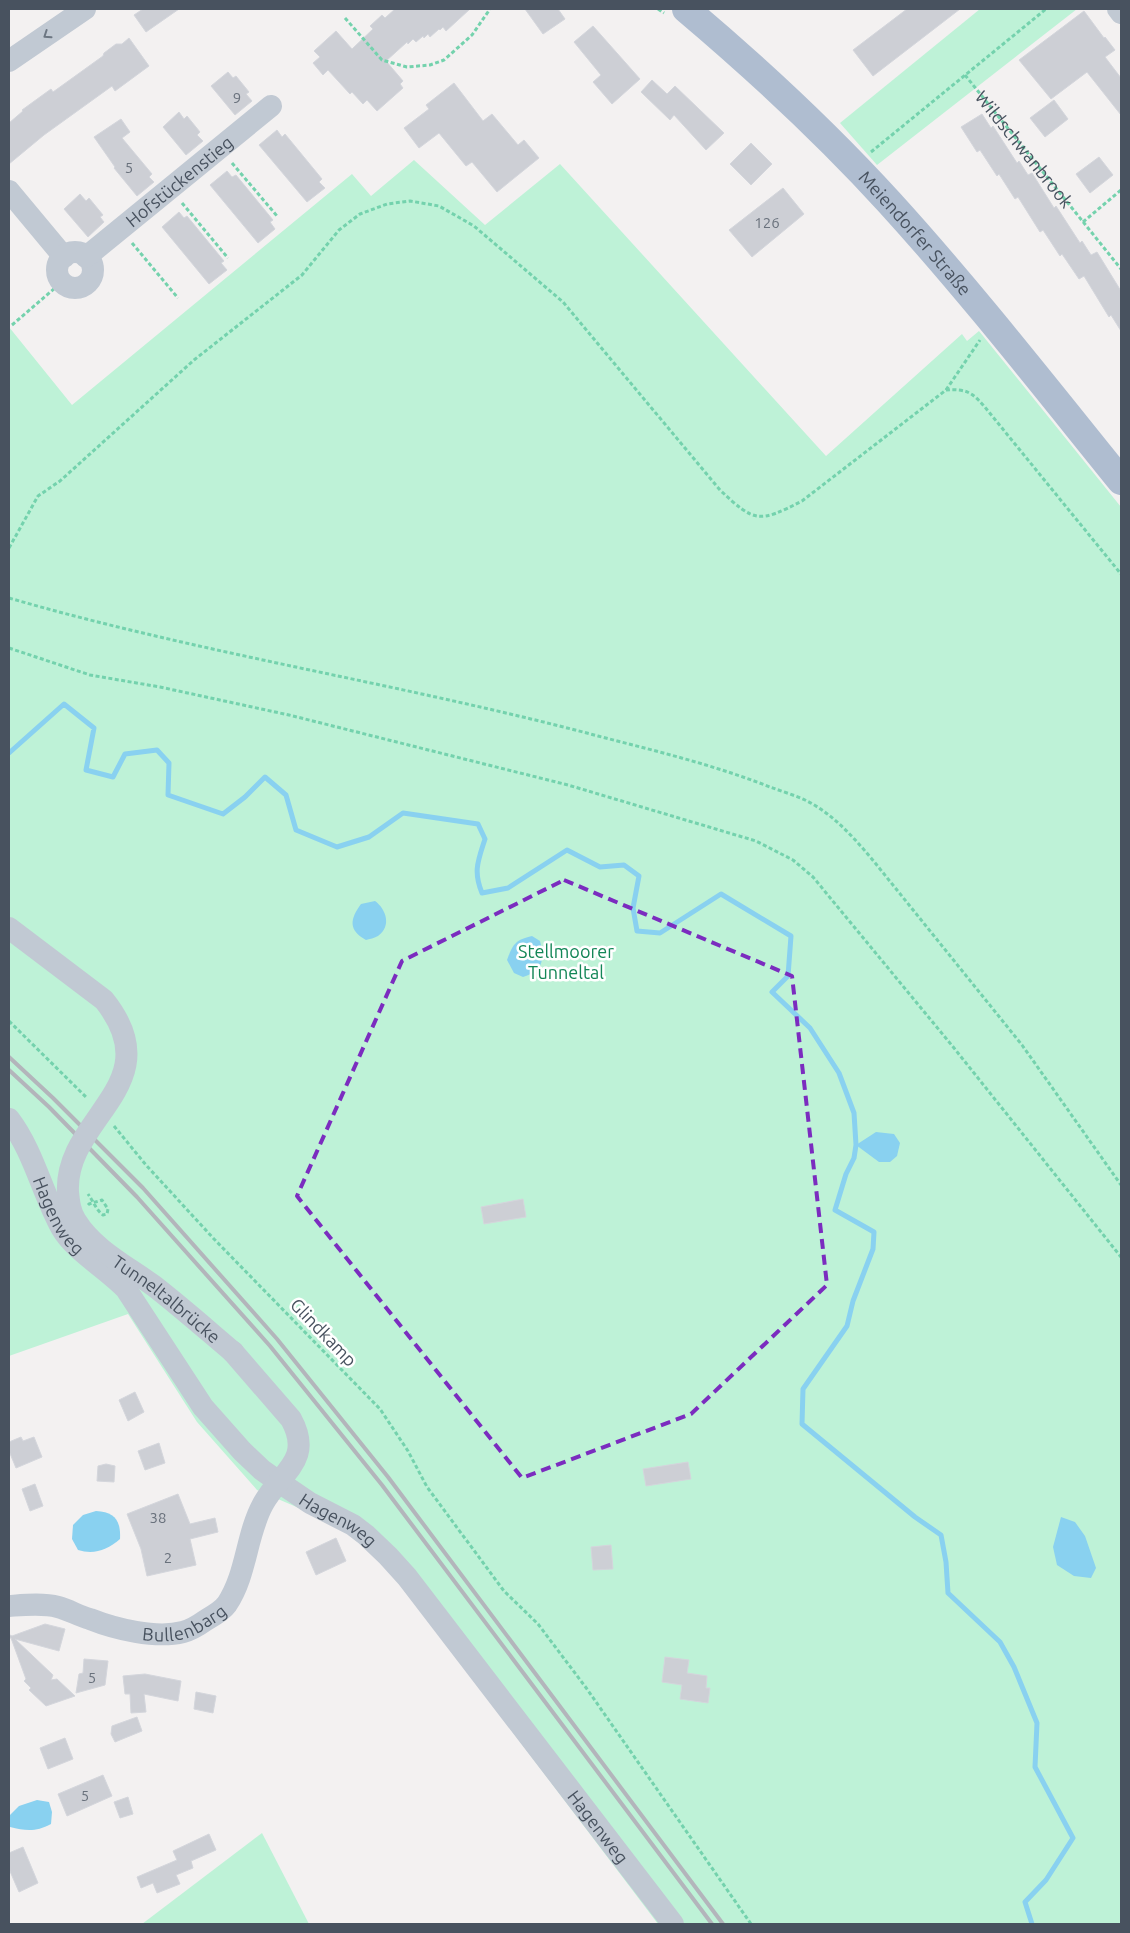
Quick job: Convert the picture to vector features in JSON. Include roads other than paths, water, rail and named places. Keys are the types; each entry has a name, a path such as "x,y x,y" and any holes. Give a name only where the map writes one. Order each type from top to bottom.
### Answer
{"main road":[{"name":"Meiendorfer Straße","path":"686,9 768,81 888,201 997,327 1121,481"}],"street":[{"path":"9,61 85,9"},
{"path":"1118,9 1121,13"},
{"name":"Hofstückenstieg","path":"86,257 271,106"},
{"path":"9,191 64,257"},
{"path":"75,253 86,257 91,263 93,271 89,282 77,288 67,286 62,282 57,272 59,264 64,257 75,253"},
{"name":"Tunneltalbrücke","path":"9,928 104,1000 120,1025 124,1039 125,1051 122,1078 112,1099 91,1128 71,1162 68,1175 69,1200 75,1220 87,1235 106,1251 161,1292 233,1352 281,1406 298,1431 299,1449 298,1457 294,1464 279,1482"},
{"name":"Hagenweg","path":"9,1119 28,1150 62,1229 71,1242 115,1277 126,1289 203,1407 242,1451 262,1470 310,1503 353,1525 388,1556 413,1585 673,1924"},
{"name":"Bullenbarg","path":"9,1606 57,1606 91,1620 124,1630 162,1634 183,1632 214,1616 226,1605 235,1587 256,1516 265,1500 279,1482"}],"water":[{"path":"375,901 382,908 386,923 378,936 366,940 356,932 353,919 361,904"},
{"path":"532,936 540,941 541,964 535,972 523,977 514,973 507,960 511,950 518,941"},
{"path":"876,1132 894,1134 900,1143 897,1156 890,1162 879,1162 856,1145"},
{"path":"96,1511 108,1513 116,1519 120,1539 110,1546 95,1552 78,1550 72,1539 73,1525 83,1515"},
{"path":"1061,1517 1075,1522 1085,1536 1096,1568 1091,1578 1074,1576 1057,1565 1053,1547"},
{"path":"37,1800 49,1802 52,1812 51,1824 31,1830 10,1827 9,1816 19,1806"}],"waterway":[{"path":"9,753 64,704 94,728 86,770 113,777 125,754 157,750 169,763 168,795 223,814 245,797 265,777 286,795 296,830 337,847 369,837 403,813 478,824 485,839 477,872 482,893 508,888 567,850 600,867 624,865 639,876 633,908 637,931 660,933 721,894 791,936 788,976 772,992 810,1028 839,1073 854,1113 856,1145 854,1158 846,1174 835,1210 874,1232 873,1249 853,1301 847,1326 803,1389 802,1424 915,1517 941,1535 946,1562 948,1593 1000,1642 1014,1667 1037,1723 1035,1767 1073,1838 1046,1880 1025,1902 1032,1924"}],"railway":[{"path":"9,1057 143,1188 277,1339 388,1477 723,1924"},
{"path":"9,1070 49,1107 137,1197 270,1346 382,1485 712,1924"}],"park label":[{"name":"Stellmoorer Tunneltal","path":"566,961"}]}
